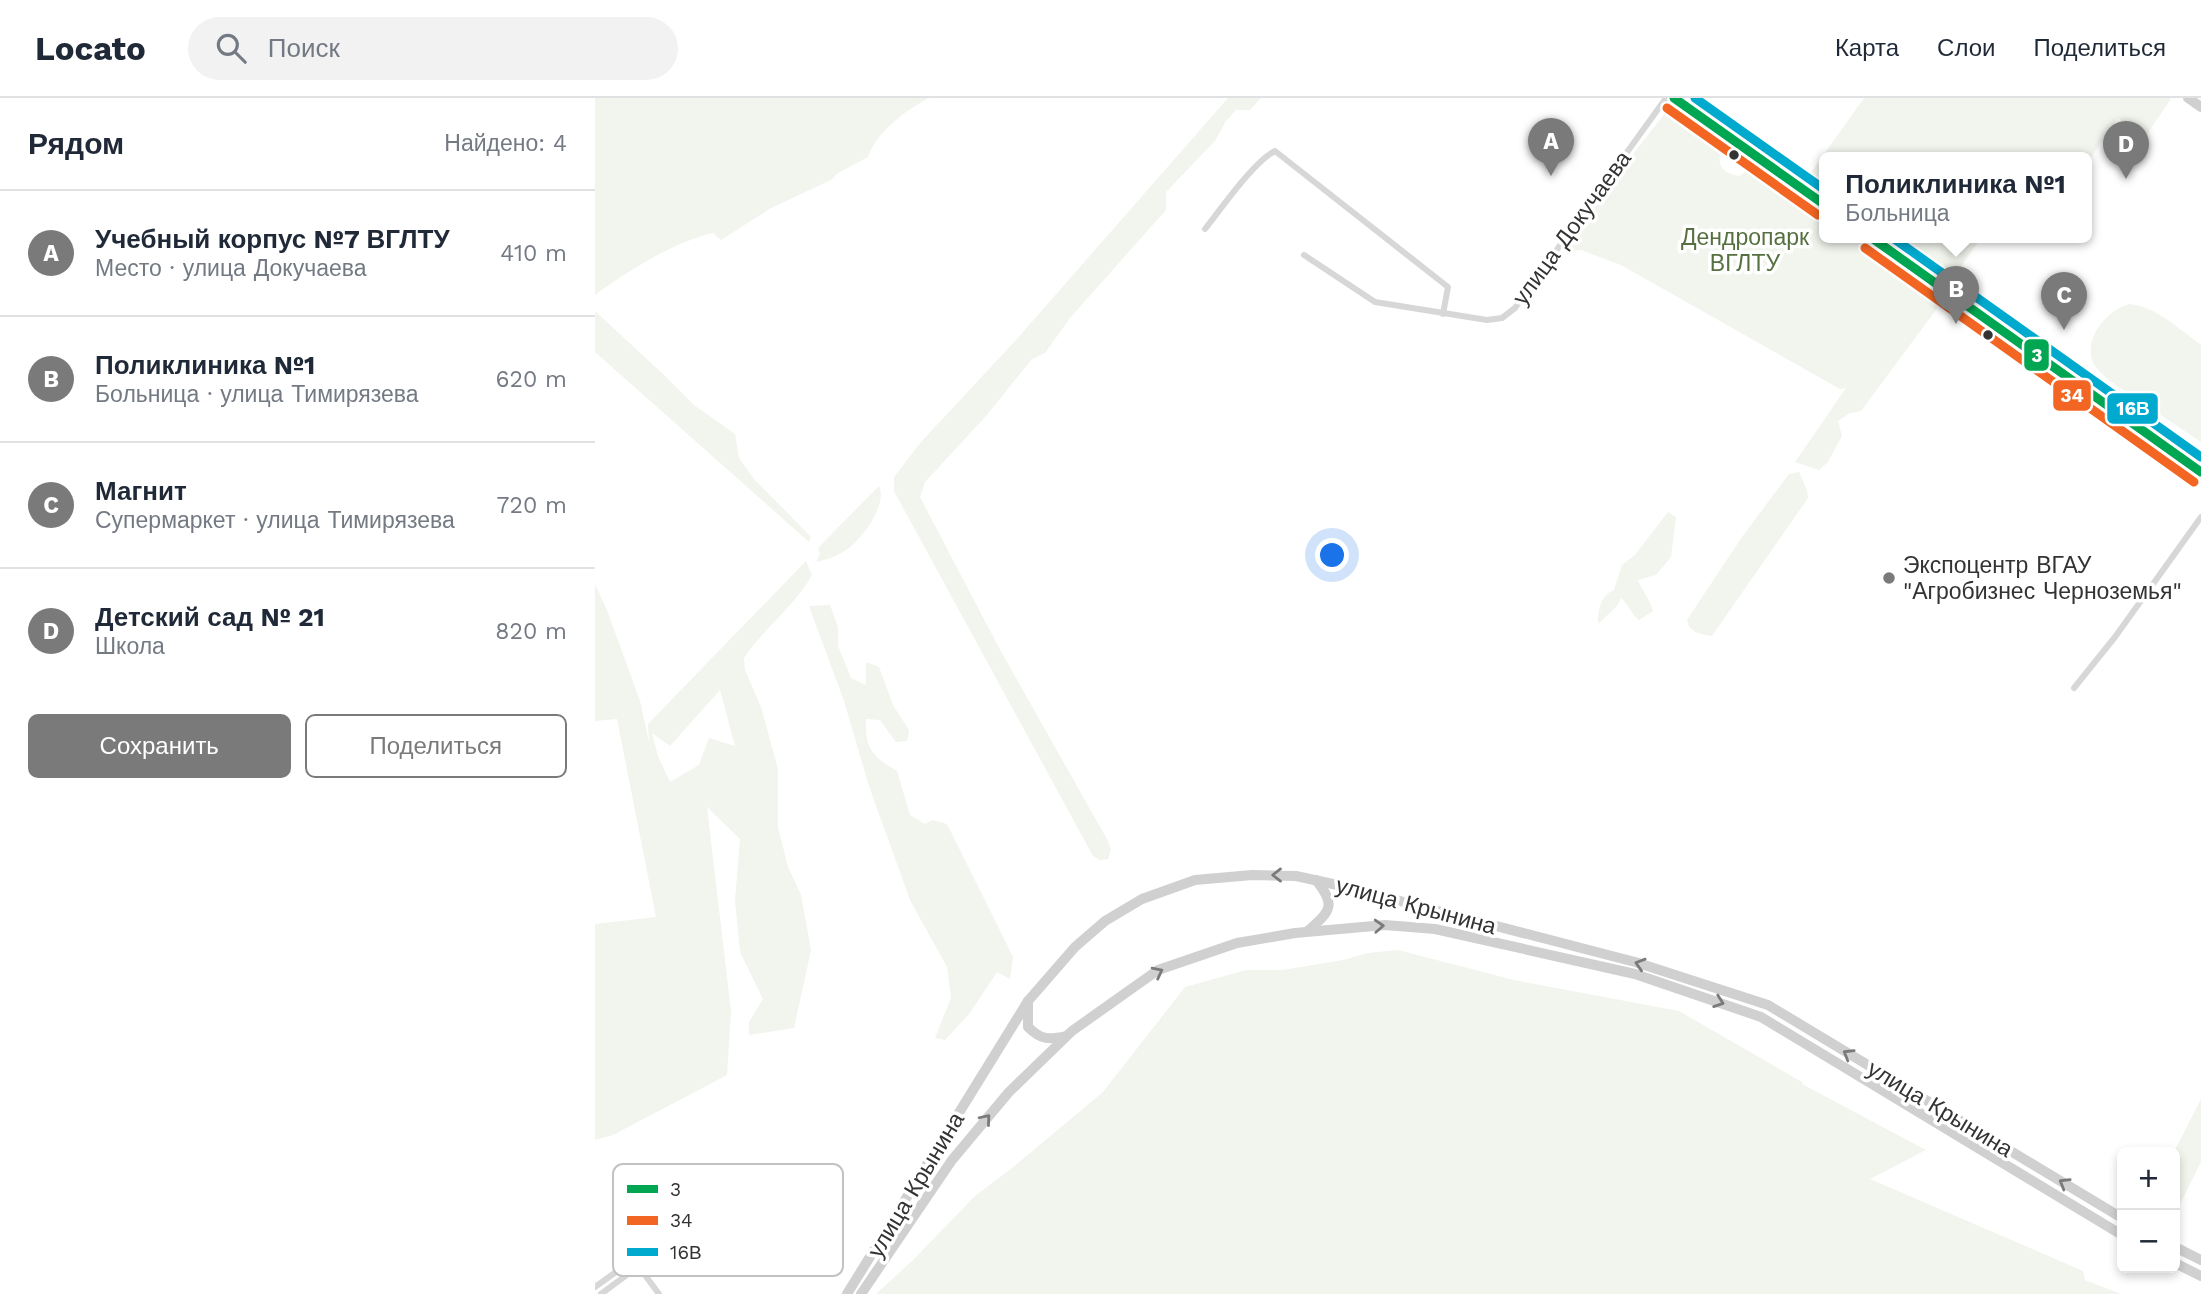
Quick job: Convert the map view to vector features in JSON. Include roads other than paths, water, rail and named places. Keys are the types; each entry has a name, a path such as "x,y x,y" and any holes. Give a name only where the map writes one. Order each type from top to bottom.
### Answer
{"main road":[{"path":"1674,98 1819,201"},
{"path":"2189,98 2201,107"},
{"path":"1879,243 2201,472"},
{"name":"улица Крынина","path":"848,1294 1028,1001 1075,947 1105,920 1142,900 1195,880 1252,875 1296,876 1316,880 1635,962 1768,1005 2117,1215"},
{"path":"1307,932 1323,917 1329,906 1327,894 1316,880"},
{"name":"улица Крынина","path":"861,1294 952,1160 1009,1092 1066,1036 1158,970 1237,943 1307,932 1385,925 1435,929 1635,974 1761,1017 2117,1232"},
{"path":"1028,1001 1028,1027 1039,1038 1050,1040 1066,1036"},
{"path":"2180,1250 2201,1260"},
{"path":"2180,1266 2201,1276"}],"street":[{"name":"улица Докучаева","path":"1304,255 1375,302 1487,320 1502,318 1515,308 1667,98"},
{"path":"1205,229 1258,165 1275,151 1448,286 1443,314"},
{"path":"2074,688 2115,637 2201,517"},
{"path":"595,1287 613,1274"},
{"path":"601,1294 625,1276"},
{"path":"641,1276 649,1280"},
{"path":"646,1276 659,1294"}],"place":[{"name":"Учебный корпус №7 ВГЛТУ","path":"1551,176"},
{"name":"Детский сад № 21","path":"2126,179"},
{"name":"Поликлиника №1","path":"1956,324"},
{"name":"Магнит","path":"2064,330"},
{"name":"Экспоцентр ВГАУ \"Агробизнес Черноземья\"","path":"1889,578"}],"park label":[{"name":"Дендропарк ВГЛТУ","path":"1745,250"}]}
